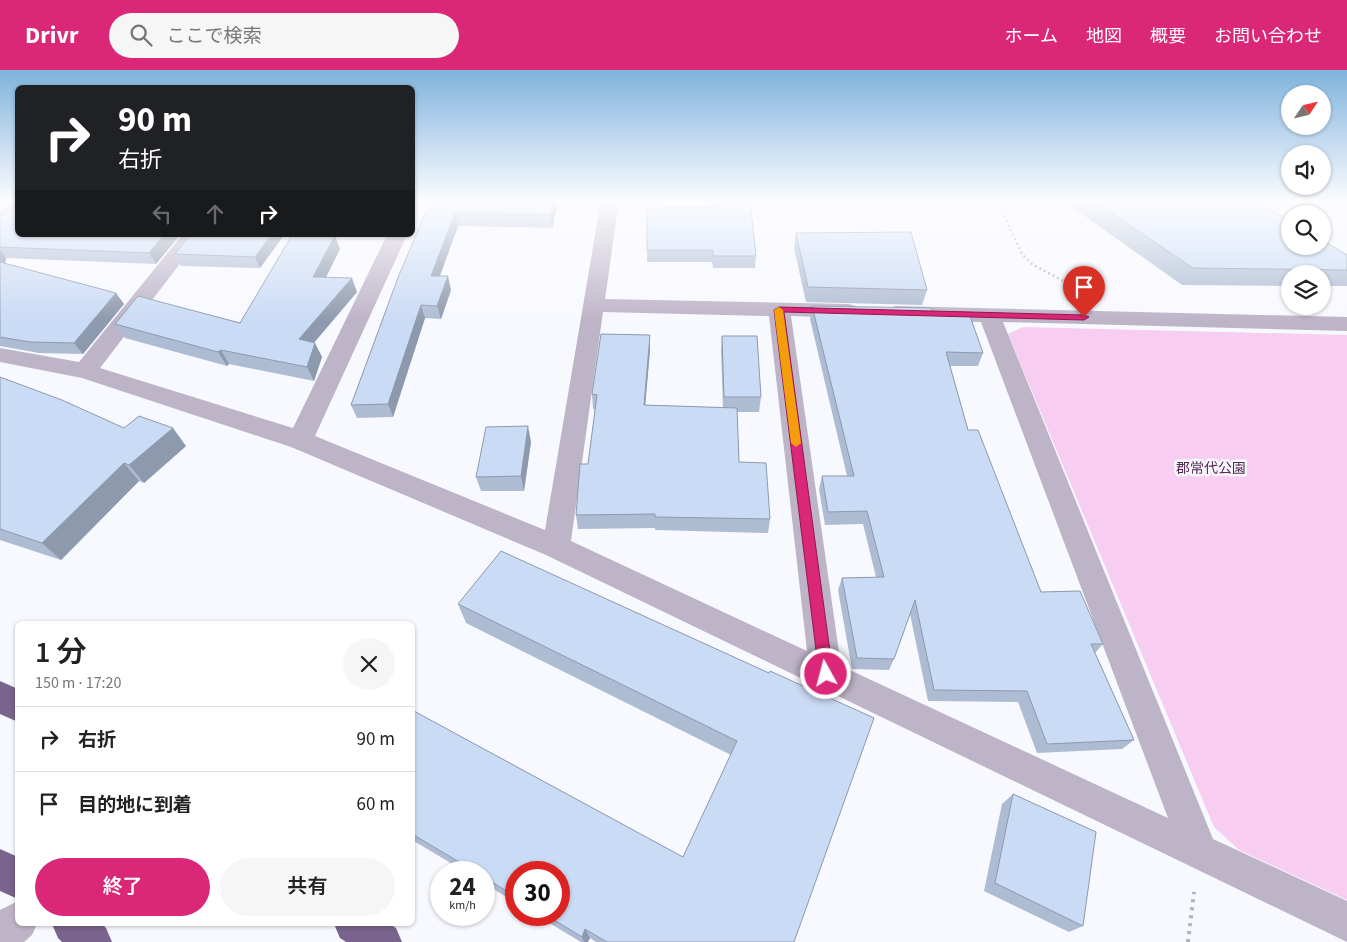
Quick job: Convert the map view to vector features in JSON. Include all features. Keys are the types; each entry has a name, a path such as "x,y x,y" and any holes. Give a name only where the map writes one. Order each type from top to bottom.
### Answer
{"highway":[{"path":"0,697 15,704"},
{"path":"0,868 15,878"},
{"path":"74,926 92,942"},
{"path":"357,926 382,942"}],"street":[{"path":"84,371 187,241"},
{"path":"300,440 394,241"},
{"path":"556,547 604,241"},
{"path":"594,305 1347,324"},
{"path":"779,310 826,674"},
{"path":"989,315 1199,852"},
{"path":"0,355 84,371 300,440 556,547 1347,922"},
{"path":"0,936 15,924"}],"path":[{"path":"1014,241 1032,264 1064,281 1122,318"},
{"path":"1188,942 1199,852"}],"green space":[{"name":"郡常代公園","path":"1023,327 1347,335 1347,900 1239,850 1214,827 1008,334"}],"building":[{"path":"0,241 159,241 149,253 0,247"},
{"path":"186,241 267,241 255,257 175,254"},
{"path":"289,241 332,241 313,277 352,278 299,339 315,343 307,367 221,350 218,352 115,324 138,296 240,323"},
{"path":"414,241 444,241 431,276 448,276 437,306 421,305 388,404 351,405"},
{"path":"647,241 754,241 756,256 713,256 713,250 647,250"},
{"path":"798,241 913,241 927,290 808,287"},
{"path":"1152,241 1281,241 1281,255 1331,255 1331,245 1347,255 1347,270 1331,270 1331,265 1281,265 1281,269 1193,268"},
{"path":"0,262 116,293 74,343 30,342 0,337"},
{"path":"812,306 931,308 933,315 970,316 983,353 946,352 968,430 978,430 1041,592 1080,591 1103,644 1091,644 1134,740 1047,744 1027,691 934,690 915,600 894,659 857,658 842,578 884,577 867,511 828,512 822,476 854,476"},
{"path":"601,334 650,335 644,405 737,408 739,462 766,463 770,519 655,517 655,514 576,515 580,464 588,464 597,395 592,394"},
{"path":"722,336 757,336 761,397 724,397"},
{"path":"0,377 62,400 124,428 139,416 173,428 129,465 124,463 42,543 0,529"},
{"path":"528,426 521,476 476,477 486,427"},
{"path":"501,551 769,673 770,671 874,718 794,942 607,942 585,929 582,937 564,926 570,926 570,861 505,861 505,890 495,884 495,861 457,861 415,836 415,712 683,857 737,741 458,604"},
{"path":"1013,794 1096,832 1083,926 995,883"}],"slow traffic":[{"path":"779,310 796,443"}],"route":[{"path":"826,674 779,310 1084,317"}]}
